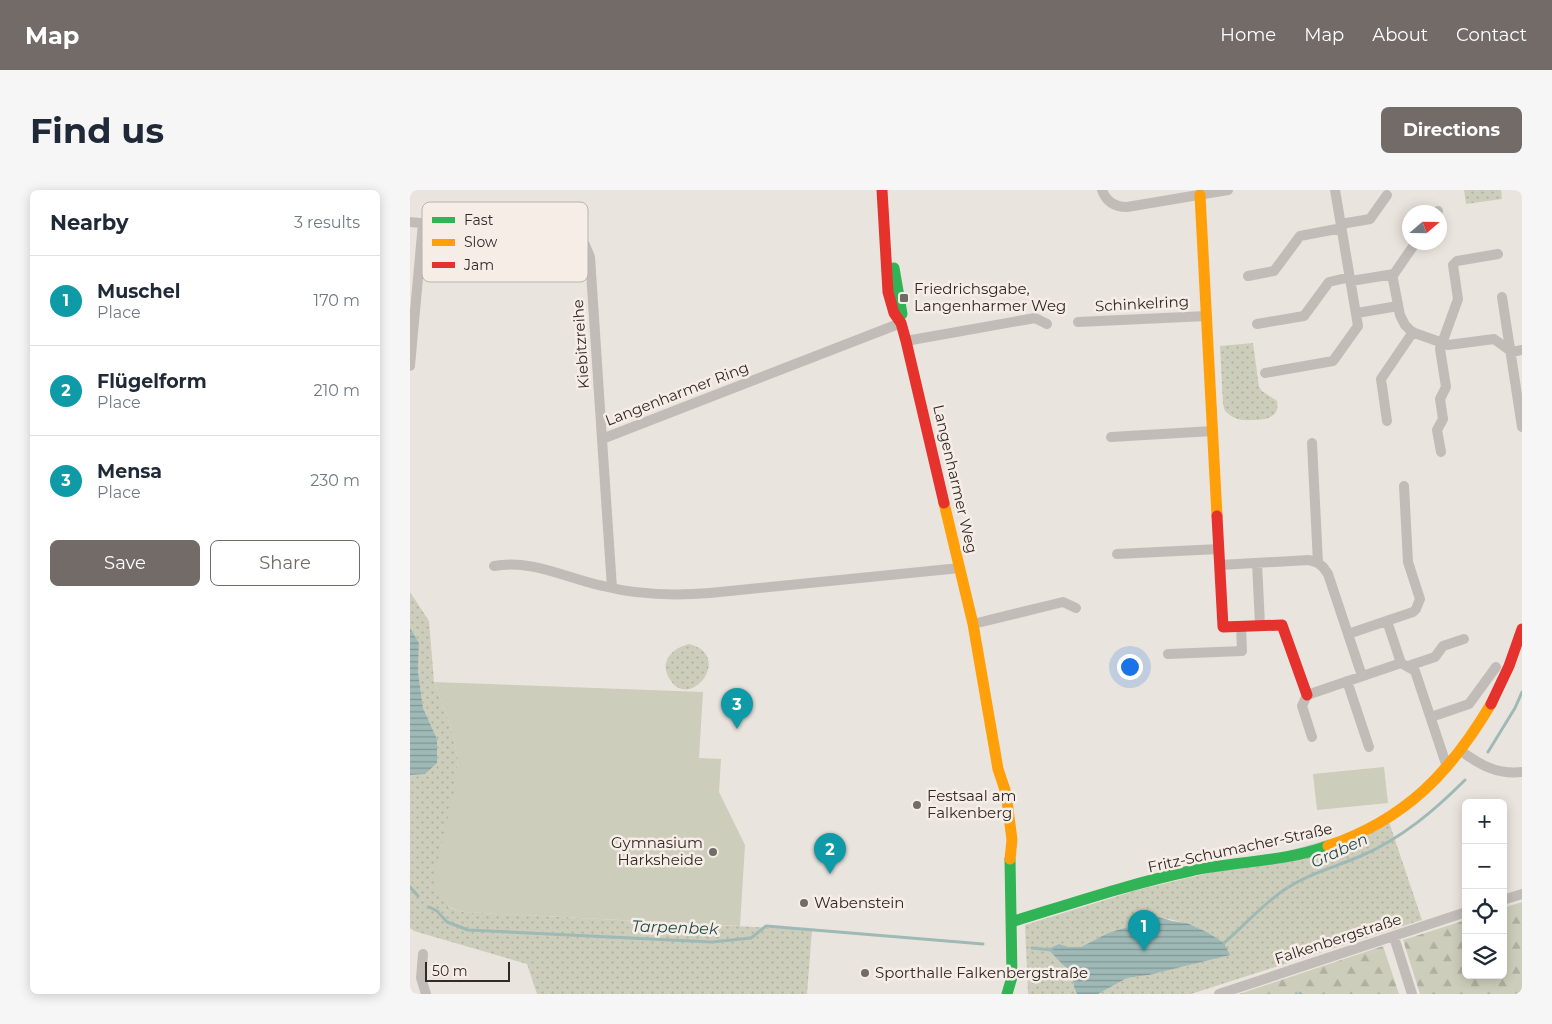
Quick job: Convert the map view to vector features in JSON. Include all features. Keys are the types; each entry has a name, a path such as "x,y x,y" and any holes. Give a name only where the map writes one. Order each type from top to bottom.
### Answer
{"street":[{"name":"Langenharmer Weg","path":"882,190 888,292 894,313 901,323 906,341 984,674 998,769 997,793 1002,841 1009,867 1012,977 1007,994"},
{"path":"1102,190 1110,202 1124,207 1228,190"},
{"path":"1265,373 1333,361 1358,326 1335,190"},
{"name":"Schinkelring","path":"1200,195 1223,627 1279,624 1284,626 1307,695 1302,706 1312,737"},
{"path":"1248,276 1274,271 1300,236 1370,219 1387,195"},
{"path":"410,366 422,234"},
{"path":"1257,324 1304,316 1329,282 1394,274 1410,250"},
{"name":"Kiebitzreihe","path":"588,252 591,259 602,440"},
{"path":"1441,452 1437,430 1443,418 1440,399 1446,387 1440,351 1458,299 1453,264 1457,261 1498,254"},
{"path":"1392,274 1403,323 1413,332 1442,344 1450,345 1492,338 1517,351"},
{"path":"1502,297 1517,351 1522,427"},
{"path":"1357,313 1398,306"},
{"name":"Schinkelring","path":"1078,322 1207,316"},
{"path":"906,341 1035,318 1047,324"},
{"name":"Langenharmer Ring","path":"612,588 602,440 901,323"},
{"path":"1387,421 1381,379 1413,332"},
{"path":"1111,436 1213,431"},
{"path":"1312,443 1318,563"},
{"path":"1348,634 1414,611 1420,600 1408,562 1404,486"},
{"path":"1117,554 1219,549"},
{"path":"1220,565 1309,560 1323,566 1328,574 1362,676"},
{"path":"1257,563 1260,625"},
{"path":"494,566 529,565 612,588 657,594 702,594 960,568"},
{"path":"973,624 1063,602 1076,608"},
{"path":"1387,620 1405,665 1415,672 1448,767"},
{"path":"1168,654 1242,650 1241,626"},
{"name":"Fritz-Schumacher-Straße","path":"1011,922 1189,871 1297,854 1338,844 1393,816 1418,796 1448,767 1461,751 1493,702 1511,664 1522,629"},
{"path":"1307,695 1362,676 1435,657 1443,646 1464,638"},
{"path":"1431,717 1469,704 1496,667"},
{"path":"1347,681 1369,747"},
{"path":"1461,751 1477,763 1492,770 1508,773 1522,772"},
{"path":"1507,899 1522,894"},
{"name":"Falkenbergstraße","path":"1219,994 1462,913"},
{"path":"1394,936 1412,994"},
{"path":"423,954 421,978 426,994"},
{"name":"Langenharmer Weg","path":"1012,977 1018,994"}],"green space":[{"path":"1464,190 1501,190 1502,199 1466,204"},
{"path":"1253,343 1259,387 1277,401 1277,411 1272,416 1264,419 1240,420 1226,412 1223,404 1220,346"},
{"path":"410,592 429,621 434,682 451,727 458,759 448,907 463,912 812,930 807,994 537,994 527,964 414,931 410,928 410,775 425,774 437,739 423,708 418,671 419,643 410,628"},
{"path":"689,644 702,650 708,659 708,669 704,679 696,686 687,689 677,687 669,678 666,666 669,656 673,652"},
{"path":"434,682 703,692 699,758 721,759 719,792 745,845 740,926 463,912 449,907 440,897 433,880 456,783 458,759 451,727"},
{"path":"1384,767 1388,803 1317,810 1313,774"},
{"path":"1389,822 1422,920 1191,994 1098,994 1127,978 1149,975 1229,955 1207,932 1187,923 1159,917 1108,933 1081,947 1069,947 1059,944 1049,949 1072,973 1077,994 1028,994 1025,925 1137,890 1226,869"},
{"path":"1522,902 1522,994 1420,994 1403,940 1462,921 1462,979 1507,979 1507,907"},
{"path":"1383,946 1399,994 1239,994"}],"water":[{"path":"410,628 419,643 418,671 423,708 437,739 437,763 425,774 410,775"},
{"path":"1159,917 1187,923 1207,932 1224,943 1230,955 1149,975 1127,978 1098,994 1077,994 1072,973 1048,949 1059,944 1069,947 1081,947 1108,933"}],"waterway":[{"name":"Graben","path":"1488,752 1515,708 1522,692"},
{"name":"Graben","path":"1224,943 1268,902 1284,890 1302,879 1361,856 1390,841 1417,823 1465,780"},
{"name":"Tarpenbek","path":"410,887 418,896"},
{"name":"Tarpenbek","path":"429,907 437,911 447,922 468,930 712,942 751,938 766,926 983,944"},
{"name":"Tarpenbek","path":"1032,948 1052,950"}],"traffic: fast":[{"path":"894,268 902,314"},
{"path":"1011,922 1167,876 1294,855 1328,846"},
{"path":"1007,994 1012,977 1010,859"}],"traffic: slow":[{"path":"1200,195 1217,516"},
{"path":"944,503 973,624 998,769 1006,793 1012,840 1010,859"},
{"path":"1328,846 1356,835 1381,822 1423,791 1459,752 1491,704"}],"traffic: jam":[{"path":"882,190 888,292 894,313 901,323 906,341 944,503"},
{"path":"1217,516 1223,627 1282,625 1307,695"},
{"path":"1491,704 1509,666 1522,629"}],"place":[{"name":"Friedrichsgabe, Langenharmer Weg","path":"904,298"},
{"name":"Mensa","path":"737,729"},
{"name":"Festsaal am Falkenberg","path":"917,805"},
{"name":"Gymnasium Harksheide","path":"713,852"},
{"name":"Flügelform","path":"830,874"},
{"name":"Wabenstein","path":"804,903"},
{"name":"Muschel","path":"1144,951"},
{"name":"Sporthalle Falkenbergstraße","path":"865,973"}]}
